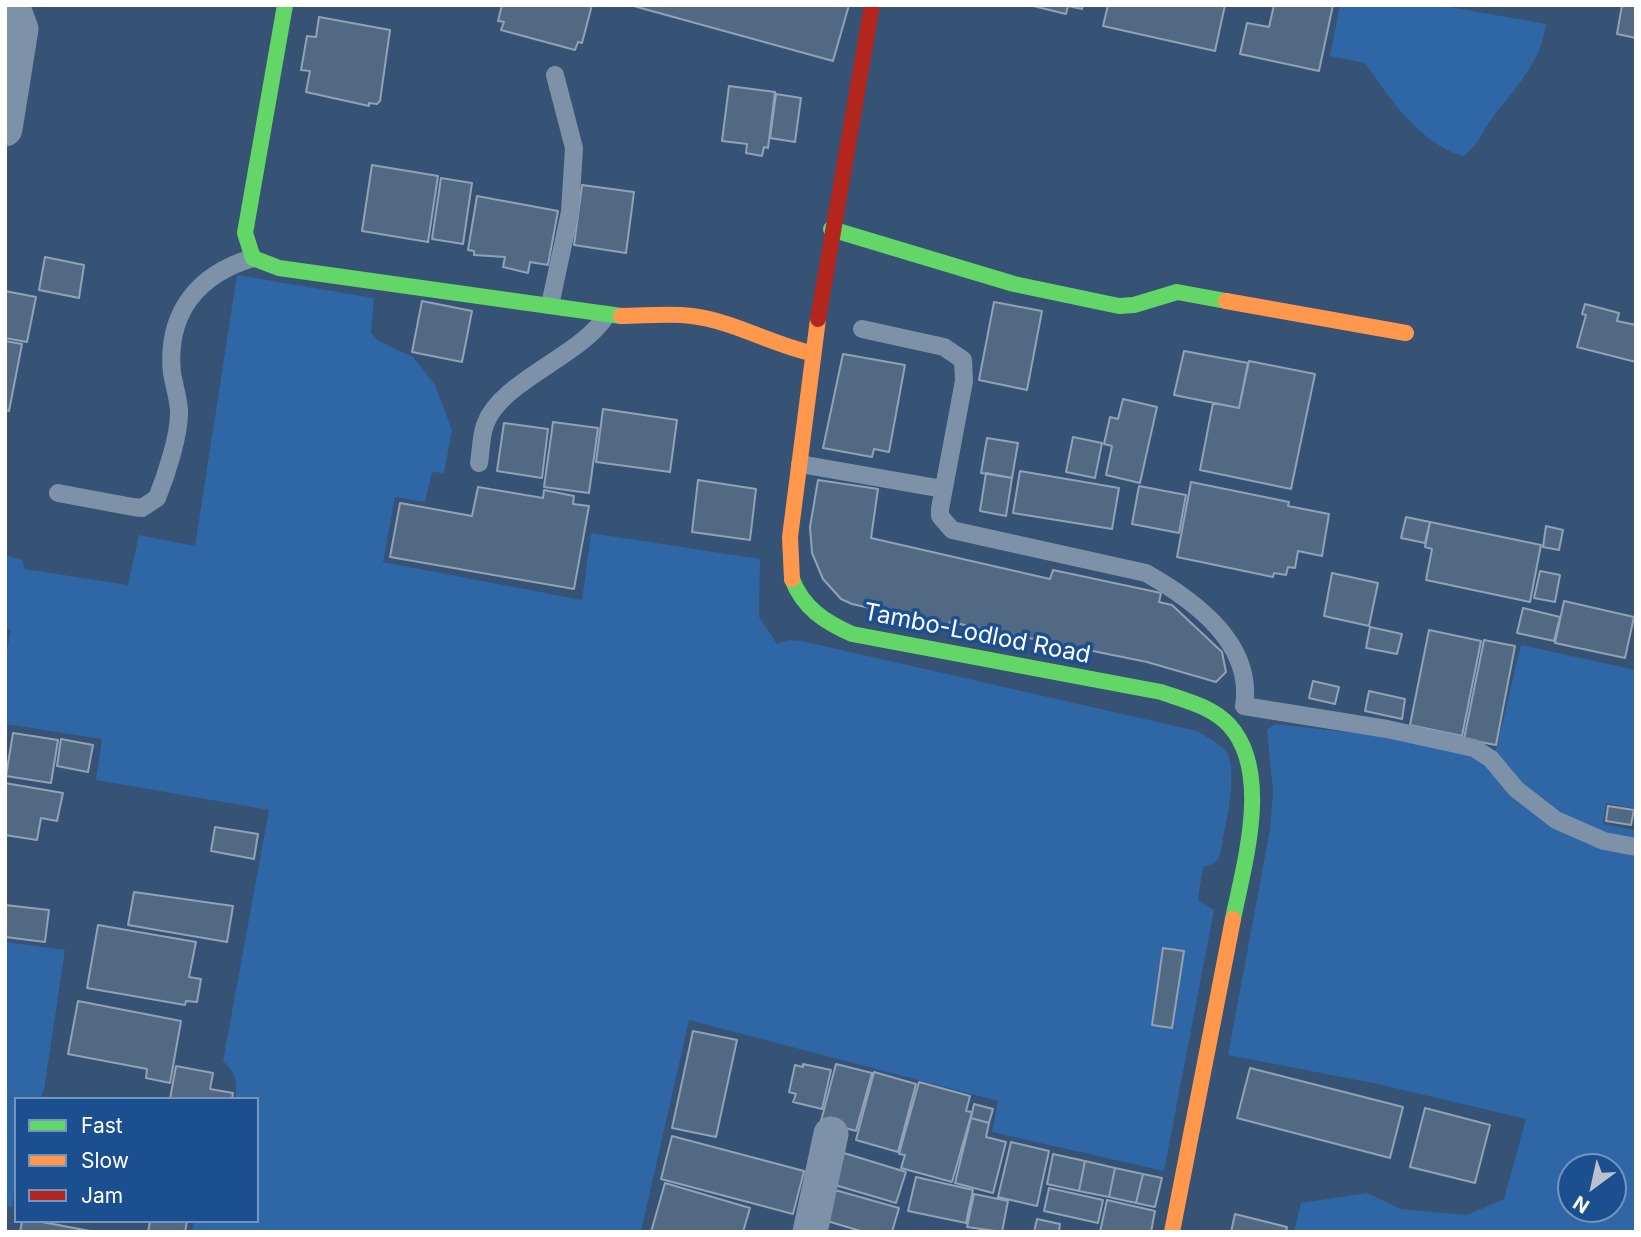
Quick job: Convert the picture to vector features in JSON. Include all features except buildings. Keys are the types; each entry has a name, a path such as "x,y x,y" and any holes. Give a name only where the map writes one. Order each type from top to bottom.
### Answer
{"street":[{"path":"285,5 245,233 253,258 265,265 293,270 479,299 550,305 607,316 692,316 811,354"},
{"name":"Tambo-Lodlod Road","path":"872,5 811,354 790,570 805,605 831,625 863,638 1161,692 1236,715 1238,737 1246,757 1253,802 1233,929 1172,1232"},
{"path":"5,7 15,13 21,29 5,129"},
{"path":"831,229 1014,284 1119,306 1134,307 1153,295 1177,292 1405,333"},
{"path":"810,1232 831,1134"}],"lane":[{"path":"550,305 570,212 574,148 555,75"},
{"path":"58,493 133,508 142,508 157,498 178,418 172,351 183,311 195,289 207,279 230,265 253,258"},
{"path":"480,463 484,427 494,408 586,338 607,316"},
{"path":"862,329 944,347 963,360 964,381 940,516 952,530 1122,565 1146,573 1172,587 1221,631 1234,647 1247,687 1236,715 1387,729 1474,748 1491,759 1516,789 1556,820 1604,841 1636,847"},
{"path":"800,464 943,489"}],"shaded area":[{"path":"1340,5 1439,5 1546,24 1533,63 1476,143 1463,156 1447,150 1420,131 1396,105 1365,63 1330,56"},
{"path":"237,275 374,298 371,333 379,341 413,357 435,385 452,430 444,473 432,472 425,502 395,497 383,562 582,600 591,533 760,559 759,617 777,644 788,640 802,641 1197,731 1214,741 1228,754 1231,764 1229,804 1220,855 1215,863 1203,867 1198,900 1214,910 1164,1171 992,1132 998,1101 689,1020 641,1232 192,1232 194,1223 259,1223 259,1097 235,1097 235,1078 223,1061 269,810 96,780 102,739 5,724 5,659 11,630 5,628 5,555 23,560 24,569 128,585 139,535 195,546"},
{"path":"1521,645 1636,670 1636,809 1606,803 1603,824 1634,830 1636,823 1636,1232 1294,1232 1301,1203 1367,1193 1401,1209 1467,1215 1504,1199 1526,1119 1378,1084 1228,1055 1270,829 1273,791 1267,730 1275,724 1426,741 1467,755 1496,750"},
{"path":"5,942 65,950 44,1090 41,1097 14,1097 14,1195 12,1207 5,1205"}],"traffic: fast":[{"path":"285,5 245,233 253,258 279,268 621,316"},
{"path":"831,229 1014,284 1119,306 1134,305 1177,292 1226,301"},
{"path":"792,579 802,598 816,613 852,634 1161,692 1197,704 1222,718 1242,745 1249,767 1252,793 1248,846 1233,919"}],"traffic: slow":[{"path":"1226,301 1406,333"},
{"path":"621,316 692,316 811,353"},
{"path":"792,579 790,537 818,319"},
{"path":"1172,1232 1233,919"}],"traffic: jam":[{"path":"818,319 872,5"}]}
